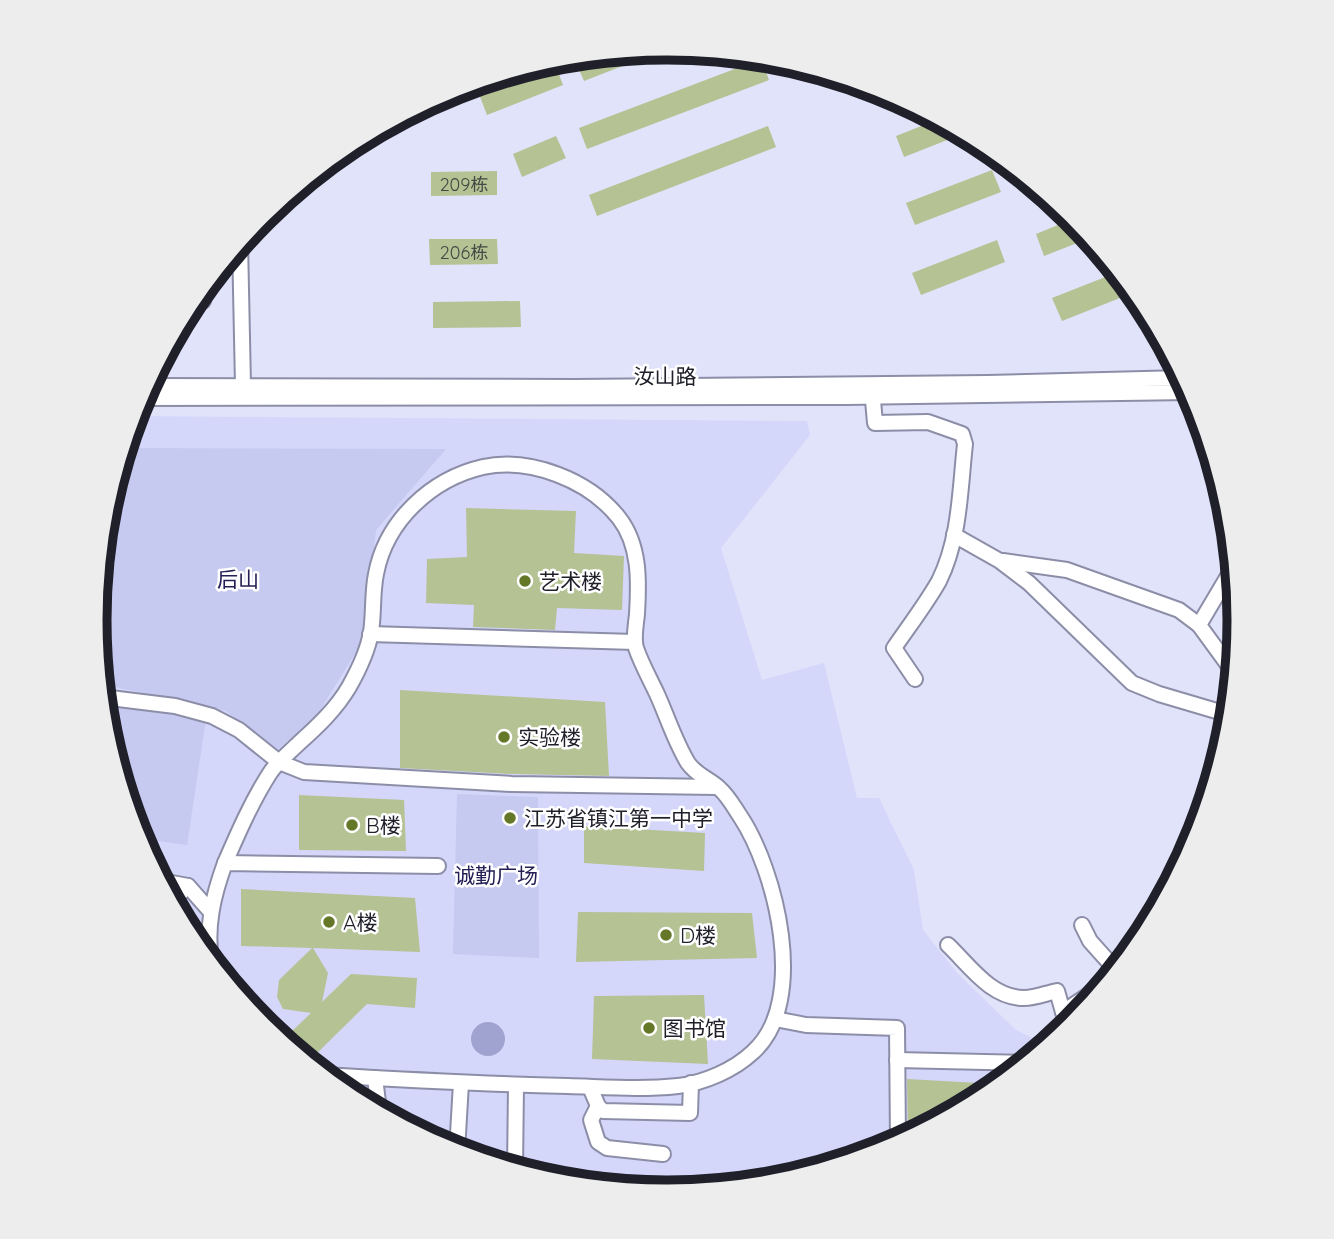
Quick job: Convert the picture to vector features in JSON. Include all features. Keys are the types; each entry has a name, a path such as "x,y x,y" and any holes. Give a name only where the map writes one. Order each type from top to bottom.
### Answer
{"street":[{"path":"240,257 243,385"},
{"name":"汝山路","path":"153,398 872,390 1172,378"},
{"name":"汝山路","path":"159,386 1178,391"},
{"path":"872,390 875,423 928,422 962,434 965,444 954,535 939,580 894,648 915,679"},
{"path":"208,940 212,901 225,863 270,772 323,722 351,684 370,634 373,594 380,558 387,539 405,514 430,491 450,479 485,467 508,464 540,469 577,485 606,504 626,528 636,555 635,642 687,761 703,778 719,786 754,840 770,881 782,948 781,995 769,1036 739,1063 721,1073 691,1083 627,1088 343,1076"},
{"path":"954,535 1000,561 1029,583 1132,682 1159,694 1219,712"},
{"path":"1000,561 1067,570 1179,610 1199,625 1225,661"},
{"path":"1199,625 1226,580"},
{"path":"370,634 635,642"},
{"path":"113,698 175,706 212,716 239,730 279,762 304,772 512,784 719,786"},
{"path":"225,863 438,866"},
{"path":"173,883 188,886 211,912"},
{"path":"179,894 188,886"},
{"path":"1082,925 1090,941 1110,961"},
{"path":"948,945 987,984 1003,994 1026,998 1057,991 1063,1012 1071,1007"},
{"path":"775,1019 806,1026 897,1028 898,1130"},
{"path":"897,1060 1010,1063"},
{"path":"375,1078 378,1098"},
{"path":"458,1139 461,1083"},
{"path":"590,1087 603,1111 690,1113 691,1083"},
{"path":"515,1158 516,1085"},
{"path":"598,1106 591,1120 598,1142 607,1148 663,1154"}],"shaded area":[{"name":"江苏省镇江第一中学","path":"146,416 807,421 810,435 721,548 762,680 824,663 857,798 879,798 914,870 923,930 957,973 1016,1030 1037,1040 978,1085 915,1122 881,1137 847,1150 776,1169 740,1175 667,1180 594,1175 558,1169 487,1150 419,1122 326,1064 298,1041 246,989 201,931 182,900 150,834 126,764 112,693 108,656 108,583 118,510 126,475"},
{"path":"488,1022 500,1027 505,1039 500,1051 488,1056 476,1051 471,1039 476,1027"}],"green space":[{"name":"后山","path":"134,448 446,449 376,530 363,641 317,715 276,751 226,711 111,686 108,656 108,583 118,510"},
{"path":"114,706 206,719 187,845 153,840 126,764"},
{"name":"诚勤广场","path":"457,794 538,797 539,958 453,954"}],"building":[{"path":"636,61 584,81 578,67"},
{"path":"745,65 764,68 769,80 587,149 579,128"},
{"path":"557,70 563,85 487,115 479,94 504,84"},
{"path":"927,124 952,138 904,157 896,136"},
{"path":"768,126 776,147 597,216 589,195"},
{"path":"556,136 566,158 522,177 513,154"},
{"path":"992,170 1001,192 915,225 906,203"},
{"path":"497,171 497,195 431,196 431,172"},
{"path":"1062,223 1080,242 1044,256 1036,234"},
{"path":"429,239 497,239 498,264 430,265"},
{"path":"997,240 1005,262 921,295 912,273"},
{"path":"1108,276 1124,296 1062,321 1052,298"},
{"path":"520,301 521,327 433,328 433,302"},
{"name":"艺术楼","path":"466,508 576,511 574,553 624,556 622,610 557,608 555,630 473,627 474,605 426,603 427,559 467,557"},
{"name":"实验楼","path":"400,690 605,702 609,776 400,768"},
{"name":"B楼","path":"299,795 404,800 406,851 299,850"},
{"path":"584,826 705,833 704,871 584,863"},
{"name":"A楼","path":"241,889 415,898 420,952 313,948 328,973 322,1002 351,974 417,978 415,1008 367,1004 315,1055 290,1033 311,1013 283,1009 277,997 279,980 312,948 241,946"},
{"name":"D楼","path":"578,912 752,913 757,958 576,962"},
{"name":"图书馆","path":"704,995 708,1064 592,1059 594,996"},
{"path":"907,1079 981,1083 947,1104 908,1125"}],"place":[{"name":"艺术楼","path":"525,581"},
{"name":"实验楼","path":"504,737"},
{"name":"江苏省镇江第一中学","path":"510,818"},
{"name":"B楼","path":"352,825"},
{"name":"A楼","path":"329,922"},
{"name":"D楼","path":"666,935"},
{"name":"图书馆","path":"649,1028"}]}
